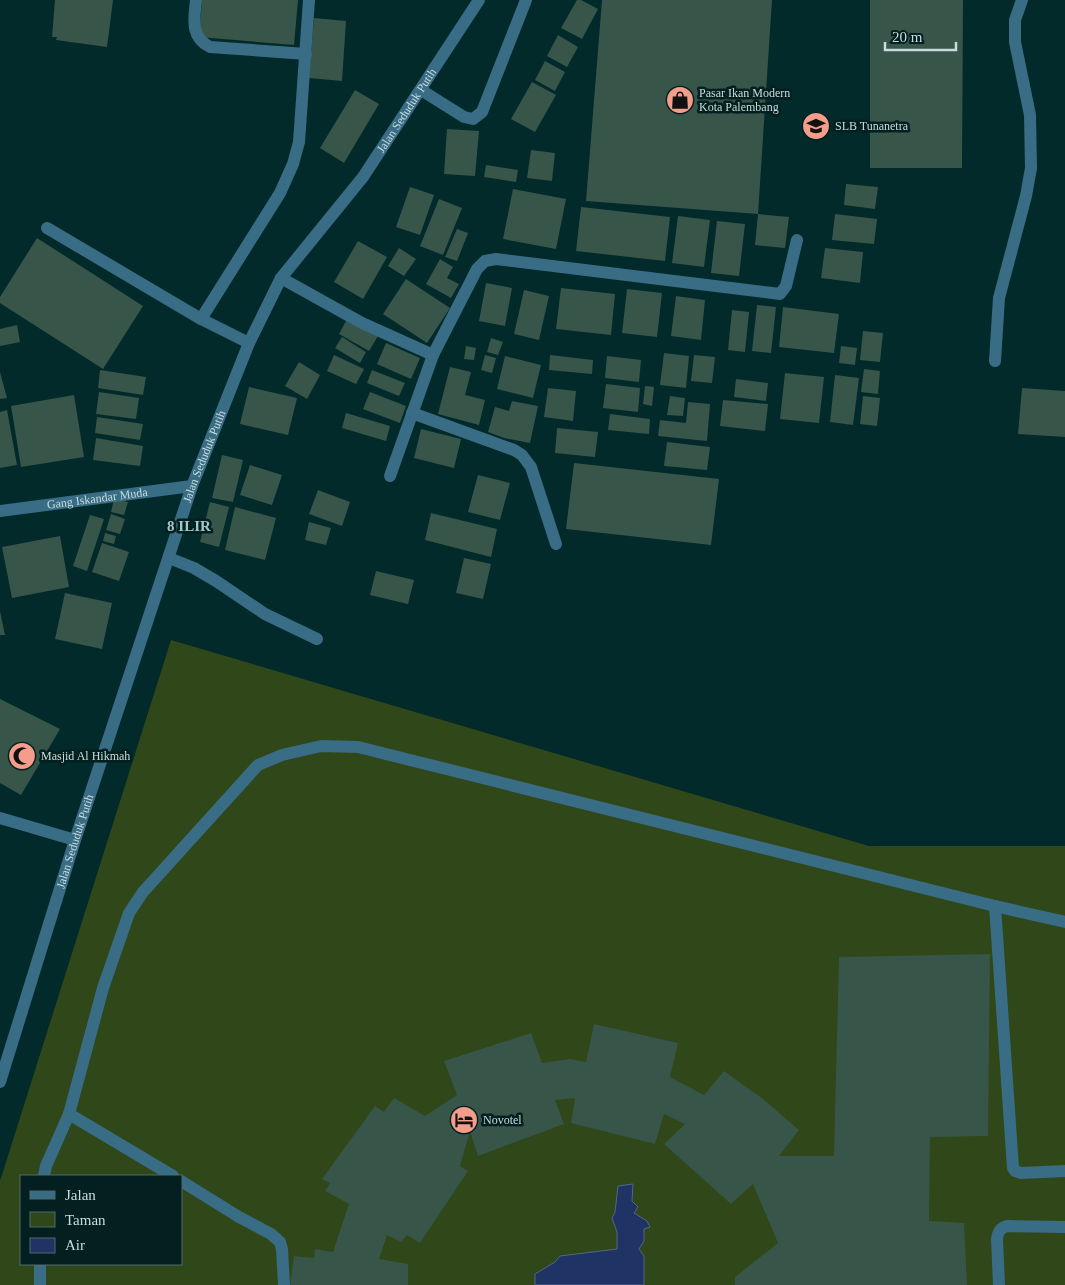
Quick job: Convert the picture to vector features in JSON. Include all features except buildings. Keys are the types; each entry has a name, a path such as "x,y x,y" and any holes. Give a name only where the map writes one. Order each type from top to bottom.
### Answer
{"street":[{"path":"196,0 194,26 201,42 210,47 306,54"},
{"path":"201,318 280,193 293,164 300,142 310,0"},
{"name":"Jalan Seduduk Putih","path":"0,1082 6,1039 75,840 192,486 249,343 281,278 364,177 479,0"},
{"path":"421,90 464,117 473,119 482,112 526,0"},
{"path":"995,362 999,298 1026,196 1031,168 1030,115 1015,42 1015,20 1022,0"},
{"path":"47,228 201,318 249,343"},
{"path":"390,476 433,355 477,269 485,261 496,258 780,294 786,286 797,240"},
{"path":"281,278 362,323 433,355"},
{"path":"412,413 514,450 522,455 531,467 556,544"},
{"name":"Gang Iskandar Muda","path":"0,511 192,486"},
{"path":"169,558 194,568 265,614 317,639"},
{"path":"44,1175 46,1166 69,1114 103,988 129,913 143,892 258,765 282,755 321,746 358,747 1065,922"},
{"path":"0,818 75,840"},
{"path":"995,906 1013,1168 1021,1173 1065,1171"},
{"path":"69,1114 171,1175"},
{"path":"182,1182 239,1217 272,1234 280,1242 284,1285"},
{"path":"999,1285 997,1239 1001,1228 1007,1226 1065,1226"},
{"path":"40,1265 40,1285"}],"green space":[{"path":"171,640 869,846 1065,846 1065,1285 0,1285 0,1181"}],"water":[{"path":"633,1184 632,1201 638,1207 634,1213 647,1221 650,1227 644,1229 644,1241 639,1249 644,1256 644,1285 535,1285 535,1274 555,1262 560,1256 617,1249 617,1232 612,1218 615,1212 618,1186"}],"place":[{"name":"Pasar Ikan Modern Kota Palembang","path":"680,100"},
{"name":"SLB Tunanetra","path":"816,126"},
{"name":"Masjid Al Hikmah","path":"22,756"},
{"name":"Novotel","path":"464,1120"}],"district":[{"name":"8 ILIR","path":"189,526"}]}
